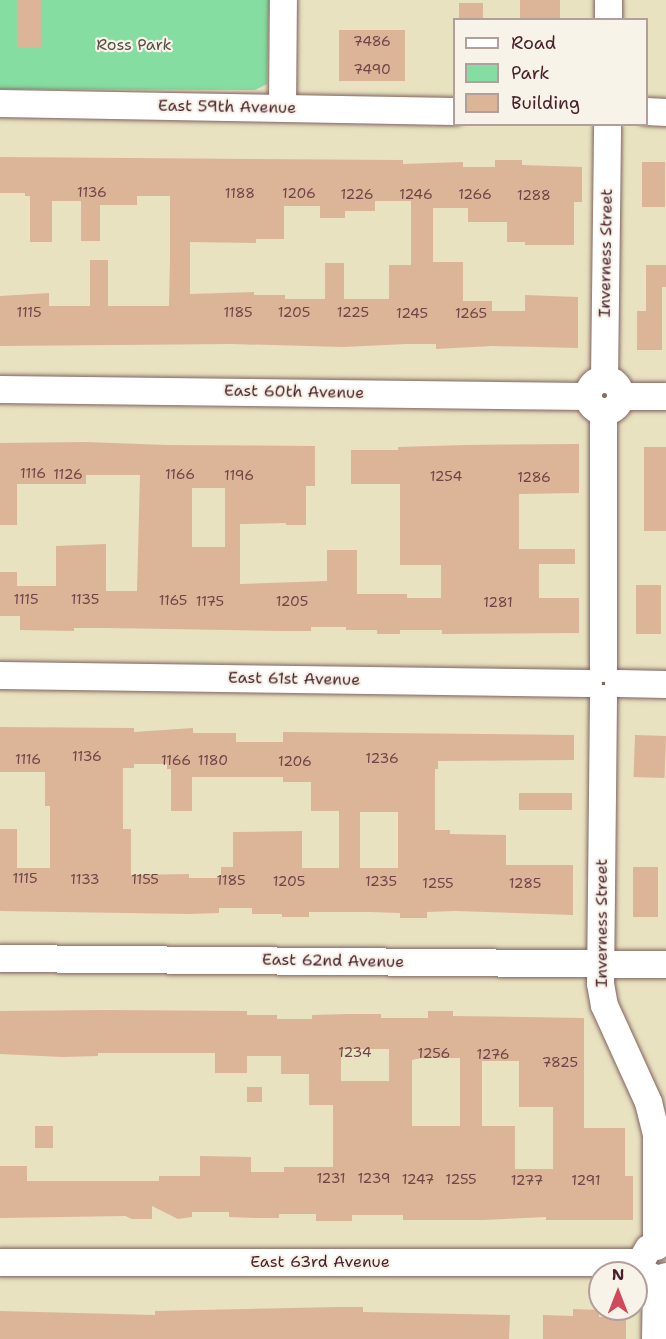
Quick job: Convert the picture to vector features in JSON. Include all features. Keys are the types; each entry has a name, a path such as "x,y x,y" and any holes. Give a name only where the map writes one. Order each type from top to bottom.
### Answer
{"street":[{"path":"282,107 283,0"},
{"path":"608,0 608,18"},
{"name":"East 59th Avenue","path":"0,104 453,111"},
{"path":"648,111 666,111"},
{"name":"Inverness Street","path":"607,126 599,963 604,1005 648,1102 656,1133 655,1339"},
{"name":"East 60th Avenue","path":"0,389 666,396"},
{"name":"East 61st Avenue","path":"0,675 666,684"},
{"name":"East 62nd Avenue","path":"0,958 666,964"},
{"name":"East 63rd Avenue","path":"0,1262 657,1262"}],"green space":[{"name":"Ross Park","path":"0,0 269,0 267,84 255,90 0,89"}],"building":[{"path":"17,0 41,0 41,47 17,47"},
{"path":"520,0 560,0 560,18 520,18"},
{"path":"459,3 483,3 483,18 459,18"},
{"path":"339,30 405,30 405,81 339,81"},
{"path":"0,157 403,160 403,164 463,162 463,167 495,167 495,160 522,160 522,165 582,167 582,202 574,202 574,245 525,245 525,242 507,242 507,222 468,222 468,208 433,208 433,262 463,262 463,301 492,301 492,311 525,311 525,295 578,297 578,348 492,346 436,349 436,344 343,347 231,344 0,346 0,296 49,293 49,306 90,306 90,260 108,260 108,306 169,306 170,196 137,196 137,205 100,205 100,241 81,241 81,201 52,201 52,242 30,242 30,196 25,196 25,193 0,193","holes":["375,201 411,201 411,265 389,265 389,299 344,299 344,263 325,263 325,299 285,299 285,295 254,295 254,292 190,294 190,242 256,243 256,239 284,239 284,206 320,206 320,218 345,218 345,211 375,211"]},
{"path":"642,162 665,162 665,207 642,207"},
{"path":"646,265 666,265 666,287 662,287 662,350 637,350 637,311 646,311"},
{"path":"86,442 315,446 315,486 306,486 306,525 240,524 240,584 327,581 327,550 357,550 357,594 407,594 407,598 441,598 441,565 400,565 400,484 351,484 351,450 398,450 398,447 465,445 579,444 579,493 519,494 519,549 575,549 575,564 539,564 539,598 579,598 579,633 442,634 442,630 400,630 400,634 377,634 377,630 346,630 346,627 311,627 311,631 108,628 74,628 74,631 20,630 20,616 0,616 0,572 17,572 17,586 56,586 56,546 106,544 106,591 137,591 140,475 86,475 86,484 17,484 17,525 0,525 0,443","holes":["192,488 225,488 225,547 192,547"]},
{"path":"644,447 666,447 666,531 644,531"},
{"path":"636,585 661,585 661,634 636,634"},
{"path":"0,727 134,728 134,732 193,728 193,733 236,733 236,742 283,742 283,732 574,735 574,760 438,761 438,769 435,769 435,830 450,830 450,834 506,835 506,865 573,865 573,915 455,911 427,912 427,918 400,918 400,913 309,912 309,917 282,917 282,914 252,914 252,908 219,908 219,913 189,914 0,911 0,829 17,829 17,868 50,868 50,806 45,806 45,772 0,772","holes":["134,764 167,764 167,769 171,769 171,811 192,811 192,777 283,777 283,782 311,782 311,811 339,811 339,868 302,868 302,831 233,832 233,867 221,867 221,878 189,878 189,874 131,875 131,829 123,829 123,768 134,768","360,812 398,812 398,868 360,868"]},
{"path":"635,735 666,736 665,778 634,777"},
{"path":"519,793 572,793 572,810 519,810"},
{"path":"633,867 658,867 658,917 633,917"},
{"path":"0,1011 247,1011 247,1015 277,1015 277,1019 312,1019 312,1015 348,1014 381,1014 381,1018 428,1018 428,1011 453,1011 453,1016 584,1018 584,1128 625,1128 625,1176 633,1176 633,1220 546,1220 546,1217 403,1220 403,1215 352,1215 352,1221 316,1221 316,1214 279,1214 279,1218 255,1218 229,1217 229,1212 192,1212 192,1217 178,1219 152,1206 152,1219 132,1219 125,1216 0,1218 0,1166 27,1166 27,1181 159,1181 159,1176 200,1176 200,1156 251,1157 251,1172 284,1172 284,1167 333,1167 333,1105 309,1105 309,1074 281,1074 281,1056 247,1056 247,1073 215,1073 215,1053 98,1053 98,1056 62,1057 0,1054","holes":["341,1049 389,1049 389,1081 341,1081","460,1058 460,1126 412,1126 412,1060","482,1061 519,1061 519,1107 553,1107 553,1169 515,1169 515,1126 482,1126"]},
{"path":"247,1087 262,1087 262,1102 247,1102"},
{"path":"35,1126 53,1126 53,1148 35,1148"},
{"path":"363,1307 363,1312 510,1315 509,1339 0,1339 0,1311 155,1315 155,1311"},
{"path":"573,1309 588,1310 588,1321 626,1321 626,1339 543,1339 543,1315 573,1316"}]}
